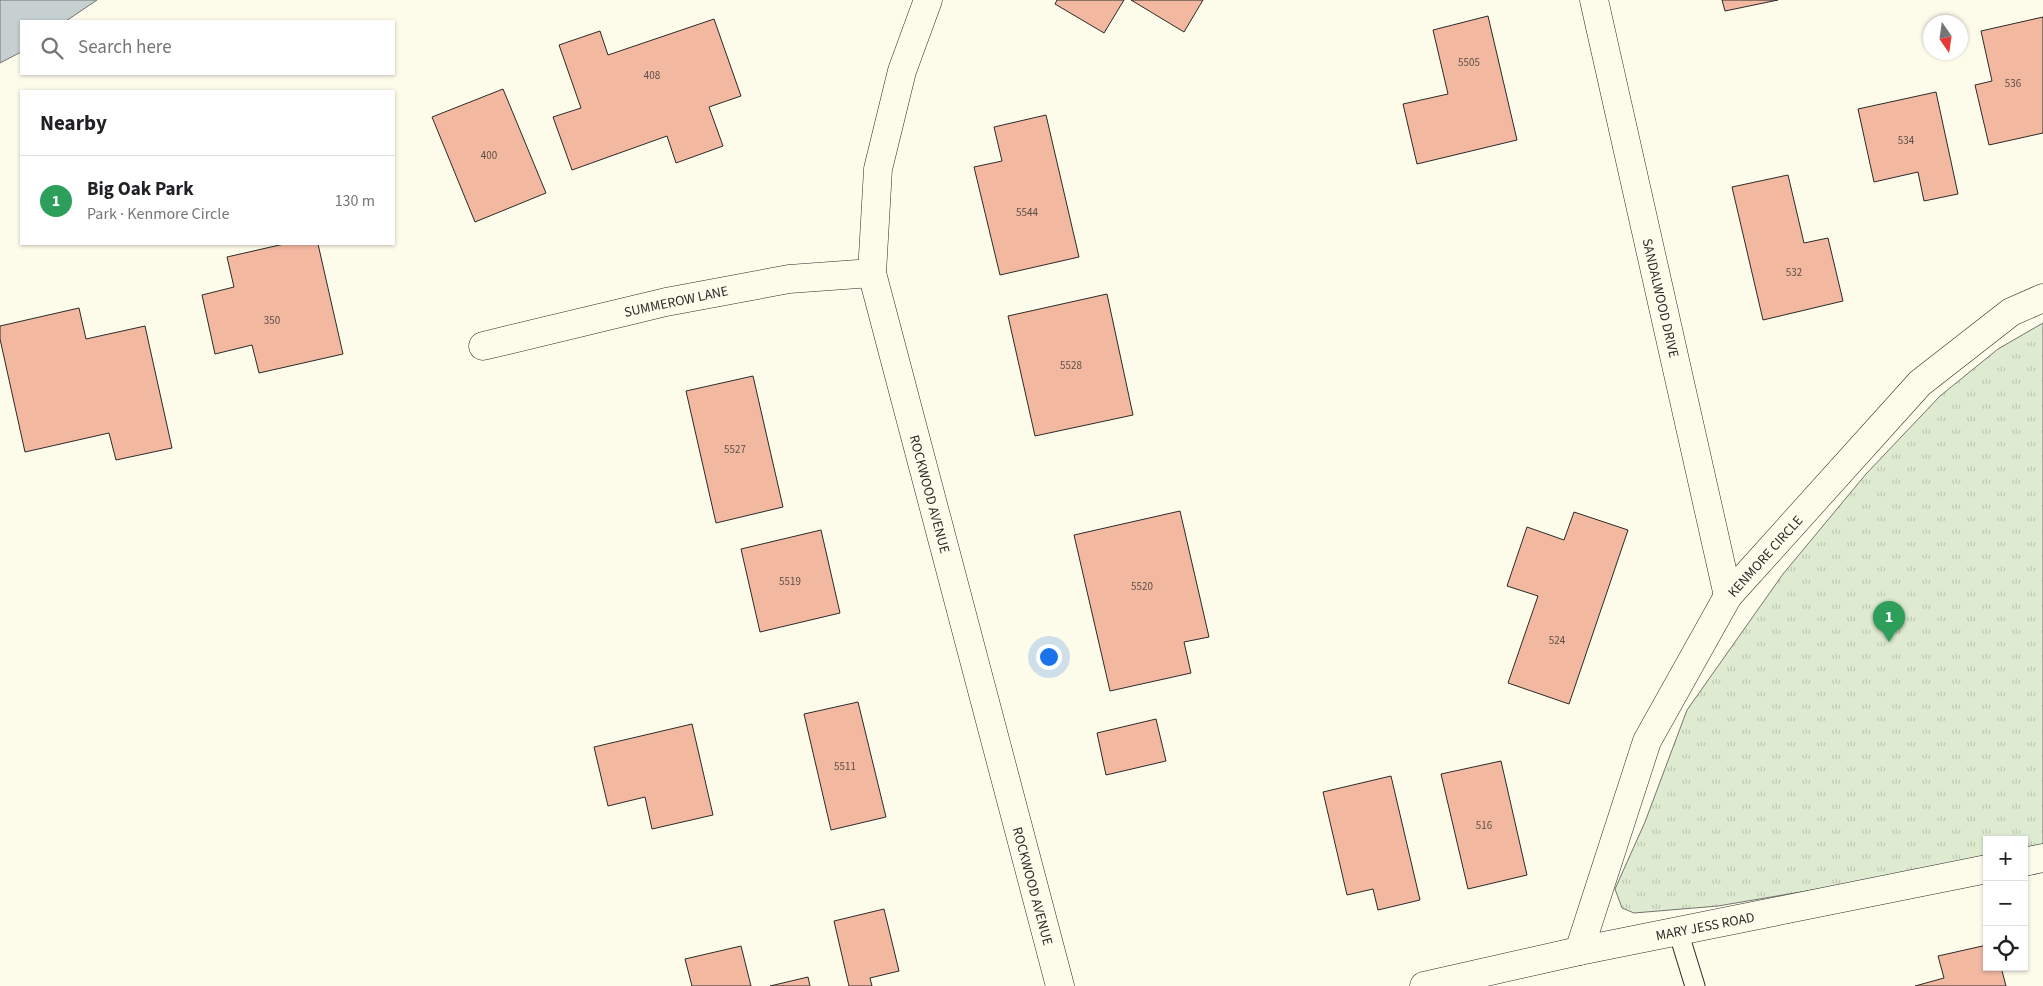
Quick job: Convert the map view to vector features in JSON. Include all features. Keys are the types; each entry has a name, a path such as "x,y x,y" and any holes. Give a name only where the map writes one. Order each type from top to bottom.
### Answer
{"street":[{"name":"ROCKWOOD AVENUE","path":"928,0 902,71 878,169 872,273 1060,986"},
{"name":"SANDALWOOD DRIVE","path":"1594,0 1728,596"},
{"name":"SUMMEROW LANE","path":"483,346 666,302 789,279 872,273"},
{"name":"KENMORE CIRCLE","path":"1579,951 1647,741 1728,596 1920,383 2011,312 2043,298"},
{"path":"2028,861 2043,858"},
{"name":"MARY JESS ROAD","path":"1424,986 1579,951 1983,871"}],"lane":[{"path":"1678,931 1695,986"}],"green space":[{"path":"2043,323 2043,844 2028,848 2028,836 1983,836 1983,858 1895,876 1718,906 1634,913 1622,908 1615,889 1645,822 1687,710 1783,574 1866,474 1940,396 1998,349"}],"shaded area":[{"path":"0,0 97,0 67,20 20,20 20,53 0,63"}],"building":[{"path":"1057,0 1124,0 1104,33 1055,4"},
{"path":"1131,0 1203,0 1184,32"},
{"path":"1722,0 1778,0 1725,11"},
{"path":"1488,16 1517,140 1417,164 1403,104 1448,94 1433,30"},
{"path":"2043,17 2043,133 1989,145 1975,85 1992,81 1981,31"},
{"path":"714,19 741,96 709,107 723,146 676,163 667,136 572,170 553,117 581,108 559,45 600,31 608,55"},
{"path":"503,89 546,193 475,222 432,117"},
{"path":"1936,92 1958,194 1924,201 1918,172 1874,182 1858,109"},
{"path":"1046,115 1079,257 1000,275 974,167 1002,161 994,127"},
{"path":"1788,175 1804,243 1828,238 1843,301 1763,320 1732,187"},
{"path":"280,245 318,245 343,354 259,373 252,345 215,354 202,295 234,287 227,257"},
{"path":"1107,294 1133,415 1035,436 1008,316"},
{"path":"79,308 86,339 145,326 172,448 116,460 109,433 25,452 0,339 0,326"},
{"path":"753,376 783,507 716,523 686,391"},
{"path":"1180,511 1209,637 1184,642 1191,673 1110,691 1074,535"},
{"path":"1574,512 1628,530 1569,704 1508,683 1538,596 1507,586 1527,527 1564,540"},
{"path":"821,530 840,613 760,632 741,549"},
{"path":"858,702 886,817 831,830 804,714"},
{"path":"1156,719 1166,761 1106,775 1097,733"},
{"path":"692,724 713,815 652,829 645,797 608,806 594,747"},
{"path":"1501,761 1527,875 1468,889 1441,774"},
{"path":"1391,776 1420,900 1378,910 1373,889 1347,895 1323,792"},
{"path":"884,909 899,971 870,978 872,986 849,986 834,921"},
{"path":"741,946 751,986 692,986 685,959"},
{"path":"1983,946 1983,971 2002,971 2006,986 1915,986 1944,978 1938,956"},
{"path":"808,977 810,986 770,986"}],"place":[{"name":"Big Oak Park","path":"1889,642"}]}
